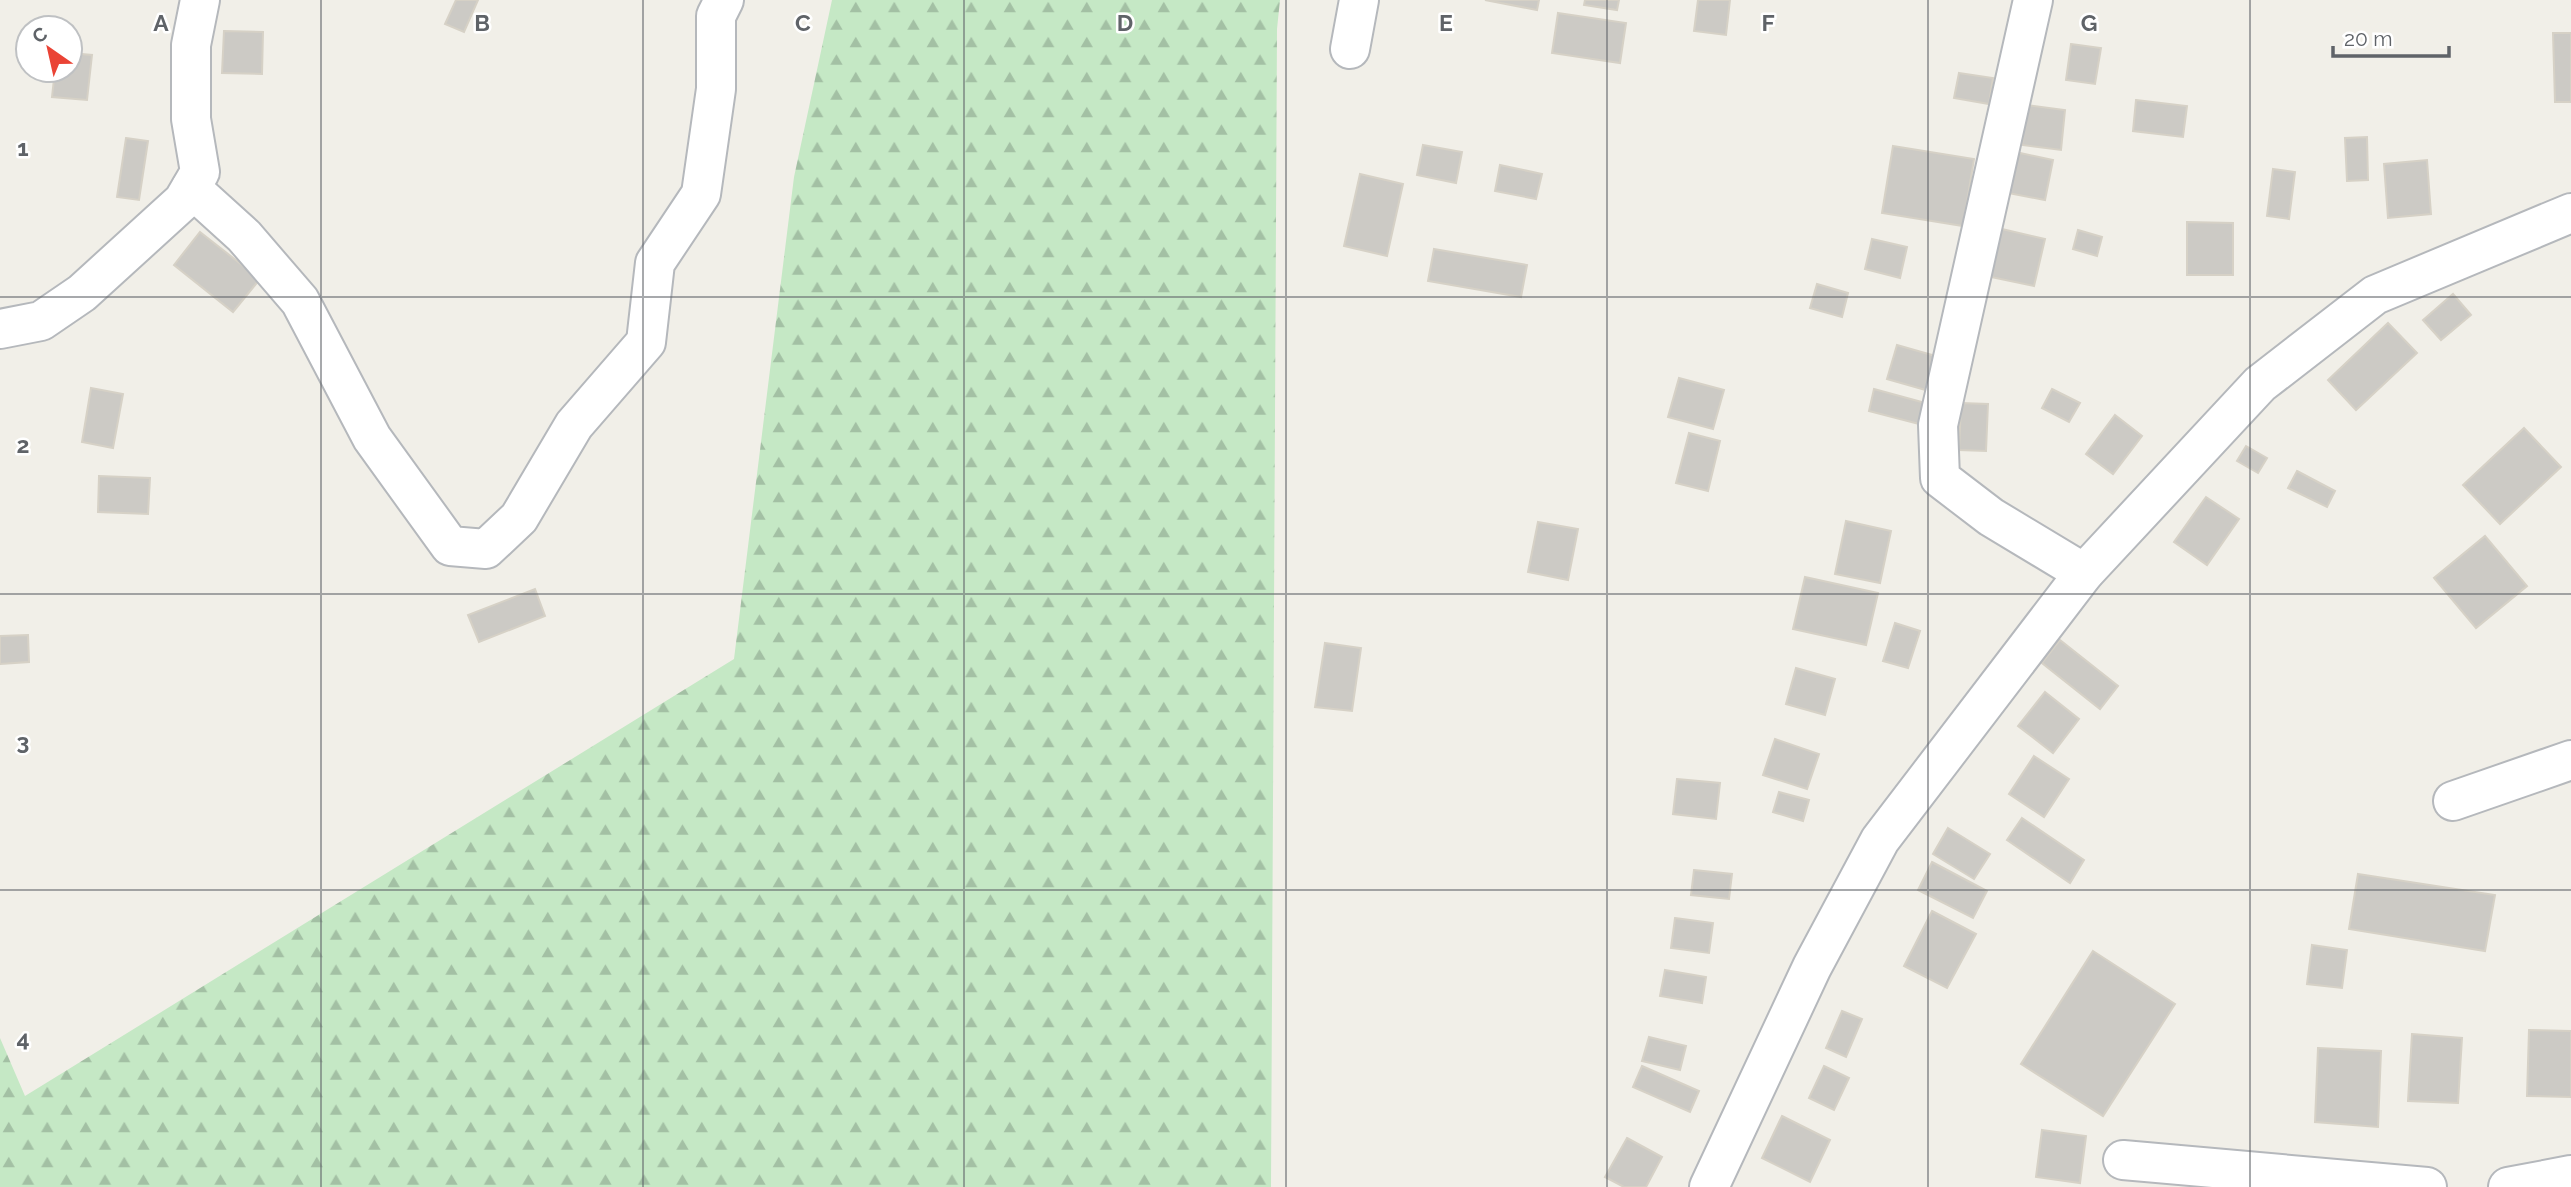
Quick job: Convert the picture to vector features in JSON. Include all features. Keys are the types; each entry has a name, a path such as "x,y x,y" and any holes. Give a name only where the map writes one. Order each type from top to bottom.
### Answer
{"street":[{"path":"0,329 41,321 82,293 183,201 191,188 200,173 191,120 191,45 200,0"},
{"path":"191,188 244,236 300,301 372,438 450,546 486,549 519,518 573,425 646,342 655,262 701,194 716,89 716,16 724,0"},
{"path":"1350,49 1359,0"},
{"path":"2033,0 1938,425 1940,478 1991,517 2084,573"},
{"path":"1709,1187 1812,968 1880,840 2084,573 2260,384 2375,295 2571,213"},
{"path":"2453,801 2571,760"},
{"path":"2123,1160 2427,1187"},
{"path":"2508,1187 2562,1180"}],"green space":[{"path":"832,0 1280,0 1277,29 1271,1187 0,1187 0,1038 25,1096 734,659 794,177"}],"building":[{"path":"456,0 478,0 464,32 445,24"},
{"path":"1485,0 1539,0 1537,10"},
{"path":"1585,0 1619,0 1617,10 1584,5"},
{"path":"1698,0 1730,0 1726,35 1694,31"},
{"path":"1558,13 1626,23 1620,63 1552,53"},
{"path":"224,31 263,32 262,74 222,73"},
{"path":"2553,33 2571,33 2571,102 2555,102"},
{"path":"2071,44 2101,48 2095,84 2066,80"},
{"path":"84,54 92,55 87,100 52,97 53,84 84,84"},
{"path":"1959,73 1993,78 1989,104 1954,98"},
{"path":"2136,100 2187,106 2183,137 2133,131"},
{"path":"2027,105 2065,110 2061,150 2022,145"},
{"path":"2367,137 2368,180 2347,181 2345,138"},
{"path":"126,138 148,141 139,200 117,197"},
{"path":"1423,145 1462,152 1456,183 1417,175"},
{"path":"1893,146 1974,159 1963,226 1882,213"},
{"path":"2011,151 2053,160 2045,200 2003,192"},
{"path":"2427,160 2431,214 2388,218 2384,164"},
{"path":"1500,165 1542,174 1536,199 1495,191"},
{"path":"2273,169 2295,172 2289,219 2267,216"},
{"path":"1360,174 1403,184 1387,256 1344,246"},
{"path":"2187,222 2233,223 2233,275 2187,275"},
{"path":"2002,229 2045,239 2034,286 1991,277"},
{"path":"2078,230 2102,237 2097,256 2073,249"},
{"path":"200,232 260,279 233,312 174,265"},
{"path":"1872,239 1907,247 1900,278 1865,269"},
{"path":"1434,249 1527,265 1521,297 1428,281"},
{"path":"1817,284 1848,293 1842,317 1810,308"},
{"path":"2453,294 2471,315 2441,340 2423,320"},
{"path":"2388,323 2417,353 2356,410 2328,380"},
{"path":"1897,345 1939,357 1929,391 1887,379"},
{"path":"1679,378 1724,390 1713,429 1668,417"},
{"path":"91,388 123,394 113,448 82,442"},
{"path":"1874,389 1929,404 1923,425 1869,411"},
{"path":"2052,389 2080,403 2069,422 2042,408"},
{"path":"1961,403 1988,404 1986,451 1959,450"},
{"path":"2115,415 2142,436 2113,474 2086,454"},
{"path":"2524,428 2561,467 2500,524 2463,485"},
{"path":"1689,433 1720,441 1708,491 1676,483"},
{"path":"2246,446 2267,458 2258,473 2237,461"},
{"path":"2297,471 2335,491 2327,507 2288,488"},
{"path":"99,476 150,478 148,514 98,512"},
{"path":"2206,497 2239,519 2207,565 2174,542"},
{"path":"1846,521 1891,531 1880,583 1835,574"},
{"path":"1538,522 1578,529 1568,580 1528,572"},
{"path":"2485,536 2527,586 2476,628 2434,578"},
{"path":"1805,577 1878,593 1866,645 1793,629"},
{"path":"535,589 545,616 479,642 468,615"},
{"path":"1895,623 1920,631 1908,668 1883,661"},
{"path":"28,635 29,662 0,664 0,636"},
{"path":"2060,640 2118,686 2100,709 2042,663"},
{"path":"1325,643 1361,648 1352,711 1315,707"},
{"path":"1796,668 1835,679 1825,715 1786,704"},
{"path":"2045,692 2079,719 2053,753 2018,726"},
{"path":"1775,739 1819,754 1807,789 1763,775"},
{"path":"2034,756 2069,779 2044,817 2009,794"},
{"path":"1677,779 1720,783 1716,819 1673,814"},
{"path":"1779,792 1809,800 1803,821 1773,812"},
{"path":"2022,818 2084,860 2070,883 2007,840"},
{"path":"1948,828 1990,854 1974,879 1933,854"},
{"path":"1932,862 1987,891 1973,918 1918,890"},
{"path":"1694,870 1732,874 1729,899 1691,895"},
{"path":"2358,874 2495,895 2485,951 2349,929"},
{"path":"1932,911 1976,934 1947,988 1904,966"},
{"path":"1675,918 1713,923 1709,953 1671,948"},
{"path":"2312,945 2347,950 2342,988 2307,984"},
{"path":"2093,951 2175,1004 2103,1116 2021,1064"},
{"path":"1665,970 1706,977 1702,1003 1660,996"},
{"path":"1842,1011 1862,1019 1846,1057 1826,1048"},
{"path":"2529,1030 2571,1031 2571,1097 2527,1096"},
{"path":"2412,1034 2462,1038 2458,1103 2408,1101"},
{"path":"1649,1037 1686,1046 1680,1070 1642,1061"},
{"path":"2318,1048 2381,1051 2378,1127 2315,1122"},
{"path":"1642,1066 1699,1091 1690,1112 1633,1087"},
{"path":"1824,1066 1849,1078 1834,1110 1809,1098"},
{"path":"1782,1116 1830,1140 1810,1182 1762,1158"},
{"path":"2042,1130 2086,1136 2080,1183 2036,1177"},
{"path":"1627,1138 1662,1157 1646,1187 1624,1187 1605,1177"}]}
